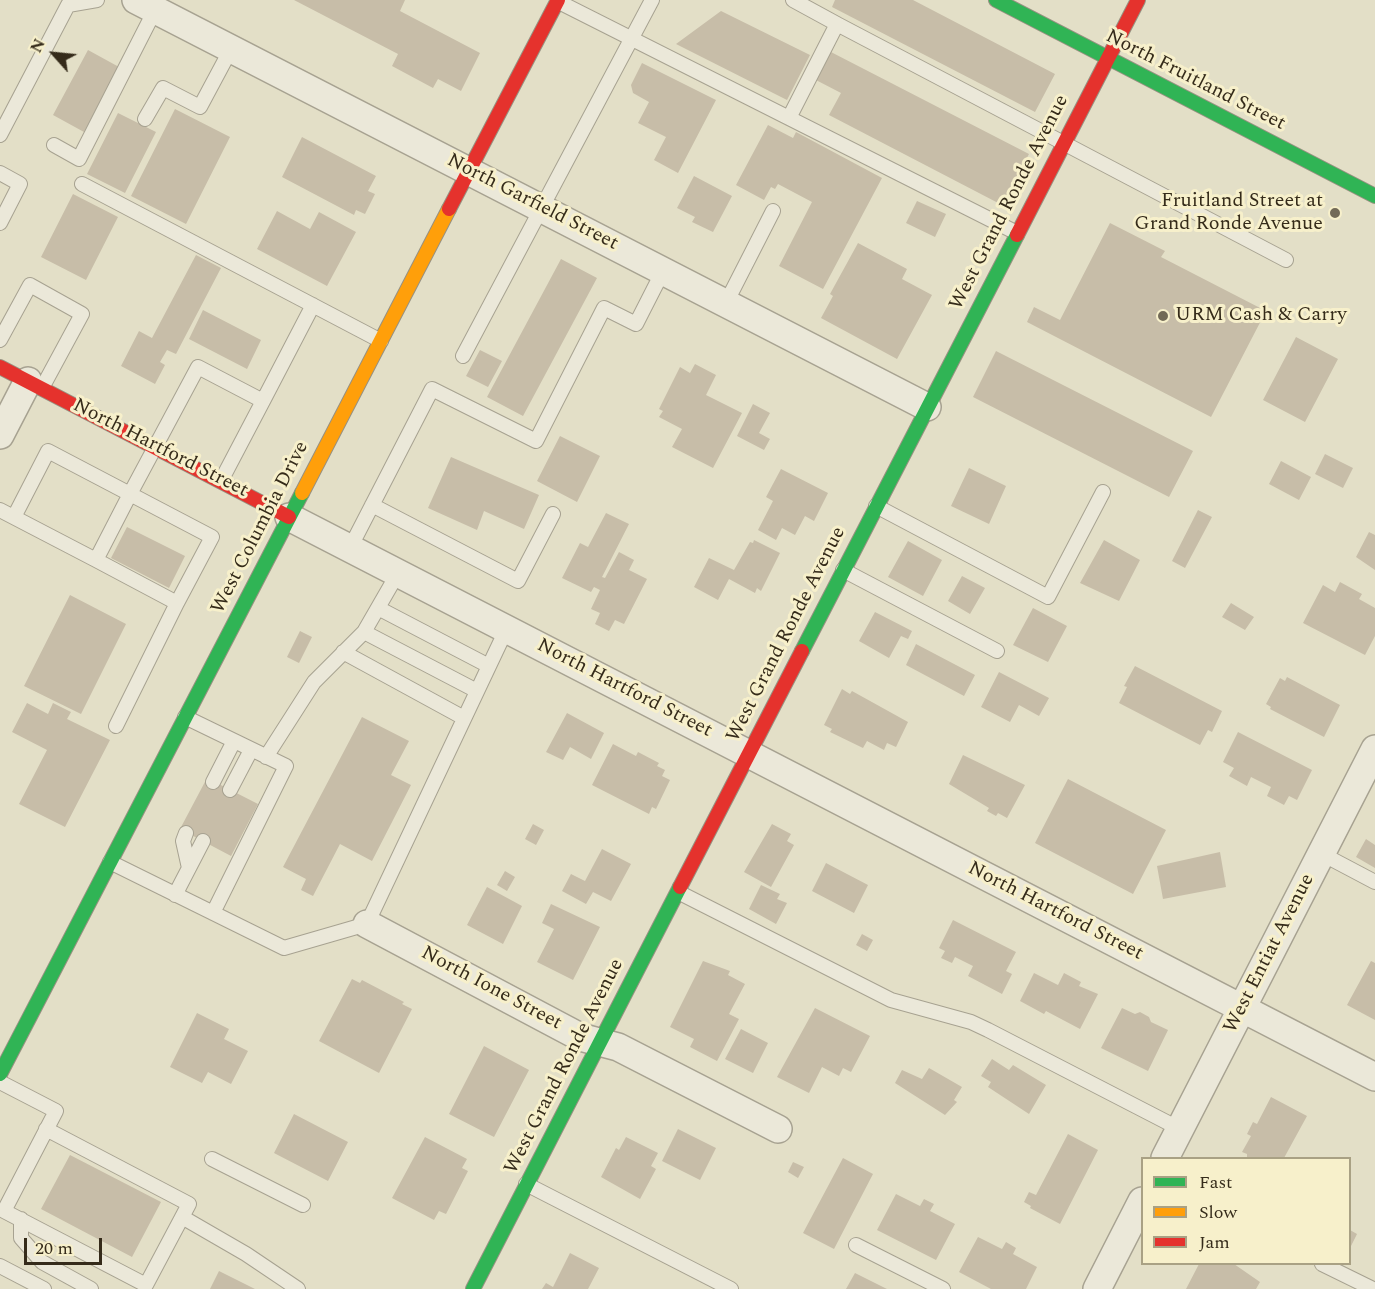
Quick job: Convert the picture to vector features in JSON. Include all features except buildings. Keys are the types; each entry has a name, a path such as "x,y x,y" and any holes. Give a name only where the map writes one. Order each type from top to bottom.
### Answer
{"street":[{"name":"North Fruitland Street","path":"996,0 1375,196"},
{"name":"West Grand Ronde Avenue","path":"473,1289 1138,0"},
{"name":"West Columbia Drive","path":"0,1074 557,1"},
{"name":"North Garfield Street","path":"146,5 927,407"},
{"name":"North Hartford Street","path":"0,366 1375,1077"},
{"path":"0,435 35,385"},
{"name":"West Entiat Avenue","path":"1166,1157 1375,749"},
{"name":"North Ione Street","path":"367,924 580,1037 618,1047 778,1129"},
{"path":"1097,1289 1141,1205"}],"lane":[{"path":"0,135 68,5 97,0"},
{"path":"463,356 652,0"},
{"path":"793,0 1286,260"},
{"path":"557,1 1017,232"},
{"path":"54,145 79,159 146,5"},
{"path":"789,118 837,24"},
{"path":"145,119 163,88 200,107 231,49"},
{"path":"0,173 21,184 0,224"},
{"path":"82,184 381,341"},
{"path":"726,303 773,211"},
{"path":"350,548 432,389 536,441 604,308 636,324 663,271"},
{"path":"0,340 30,285 82,314 35,385"},
{"path":"221,481 313,305"},
{"path":"96,560 198,367 263,401"},
{"path":"14,517 48,451 212,537 116,726"},
{"path":"876,506 1048,597 1103,492"},
{"path":"372,506 518,581 553,514"},
{"path":"0,510 177,603"},
{"path":"843,570 997,651"},
{"path":"266,757 314,682 364,632 398,573"},
{"path":"378,608 489,666"},
{"path":"110,862 284,948 367,924 507,628"},
{"path":"364,632 477,691"},
{"path":"343,652 464,718"},
{"path":"185,717 286,766 213,913"},
{"path":"213,782 234,741"},
{"path":"230,790 251,750"},
{"path":"186,833 183,841 189,868"},
{"path":"175,895 203,841"},
{"path":"1322,854 1375,882"},
{"path":"678,892 891,1000 970,1022 1009,1040 1180,1129"},
{"path":"0,1082 56,1111 46,1129 4,1211 146,1285 189,1204 46,1129"},
{"path":"212,1159 303,1205"},
{"path":"526,1184 731,1289"},
{"path":"182,1217 246,1254 298,1289"},
{"path":"21,1219 21,1238 42,1262 91,1289"},
{"path":"856,1245 943,1289"},
{"path":"1326,1265 1372,1289"},
{"path":"0,1266 44,1289"}],"traffic: fast":[{"path":"996,0 1375,196"},
{"path":"802,651 1017,235"},
{"path":"0,1074 302,493"},
{"path":"473,1289 680,887"}],"traffic: slow":[{"path":"302,493 449,209"}],"traffic: jam":[{"path":"449,209 558,0"},
{"path":"1017,235 1138,0"},
{"path":"0,367 289,517"},
{"path":"680,887 802,651"}],"place":[{"name":"Fruitland Street at Grand Ronde Avenue","path":"1335,213"},
{"name":"URM Cash & Carry","path":"1163,316"}]}
